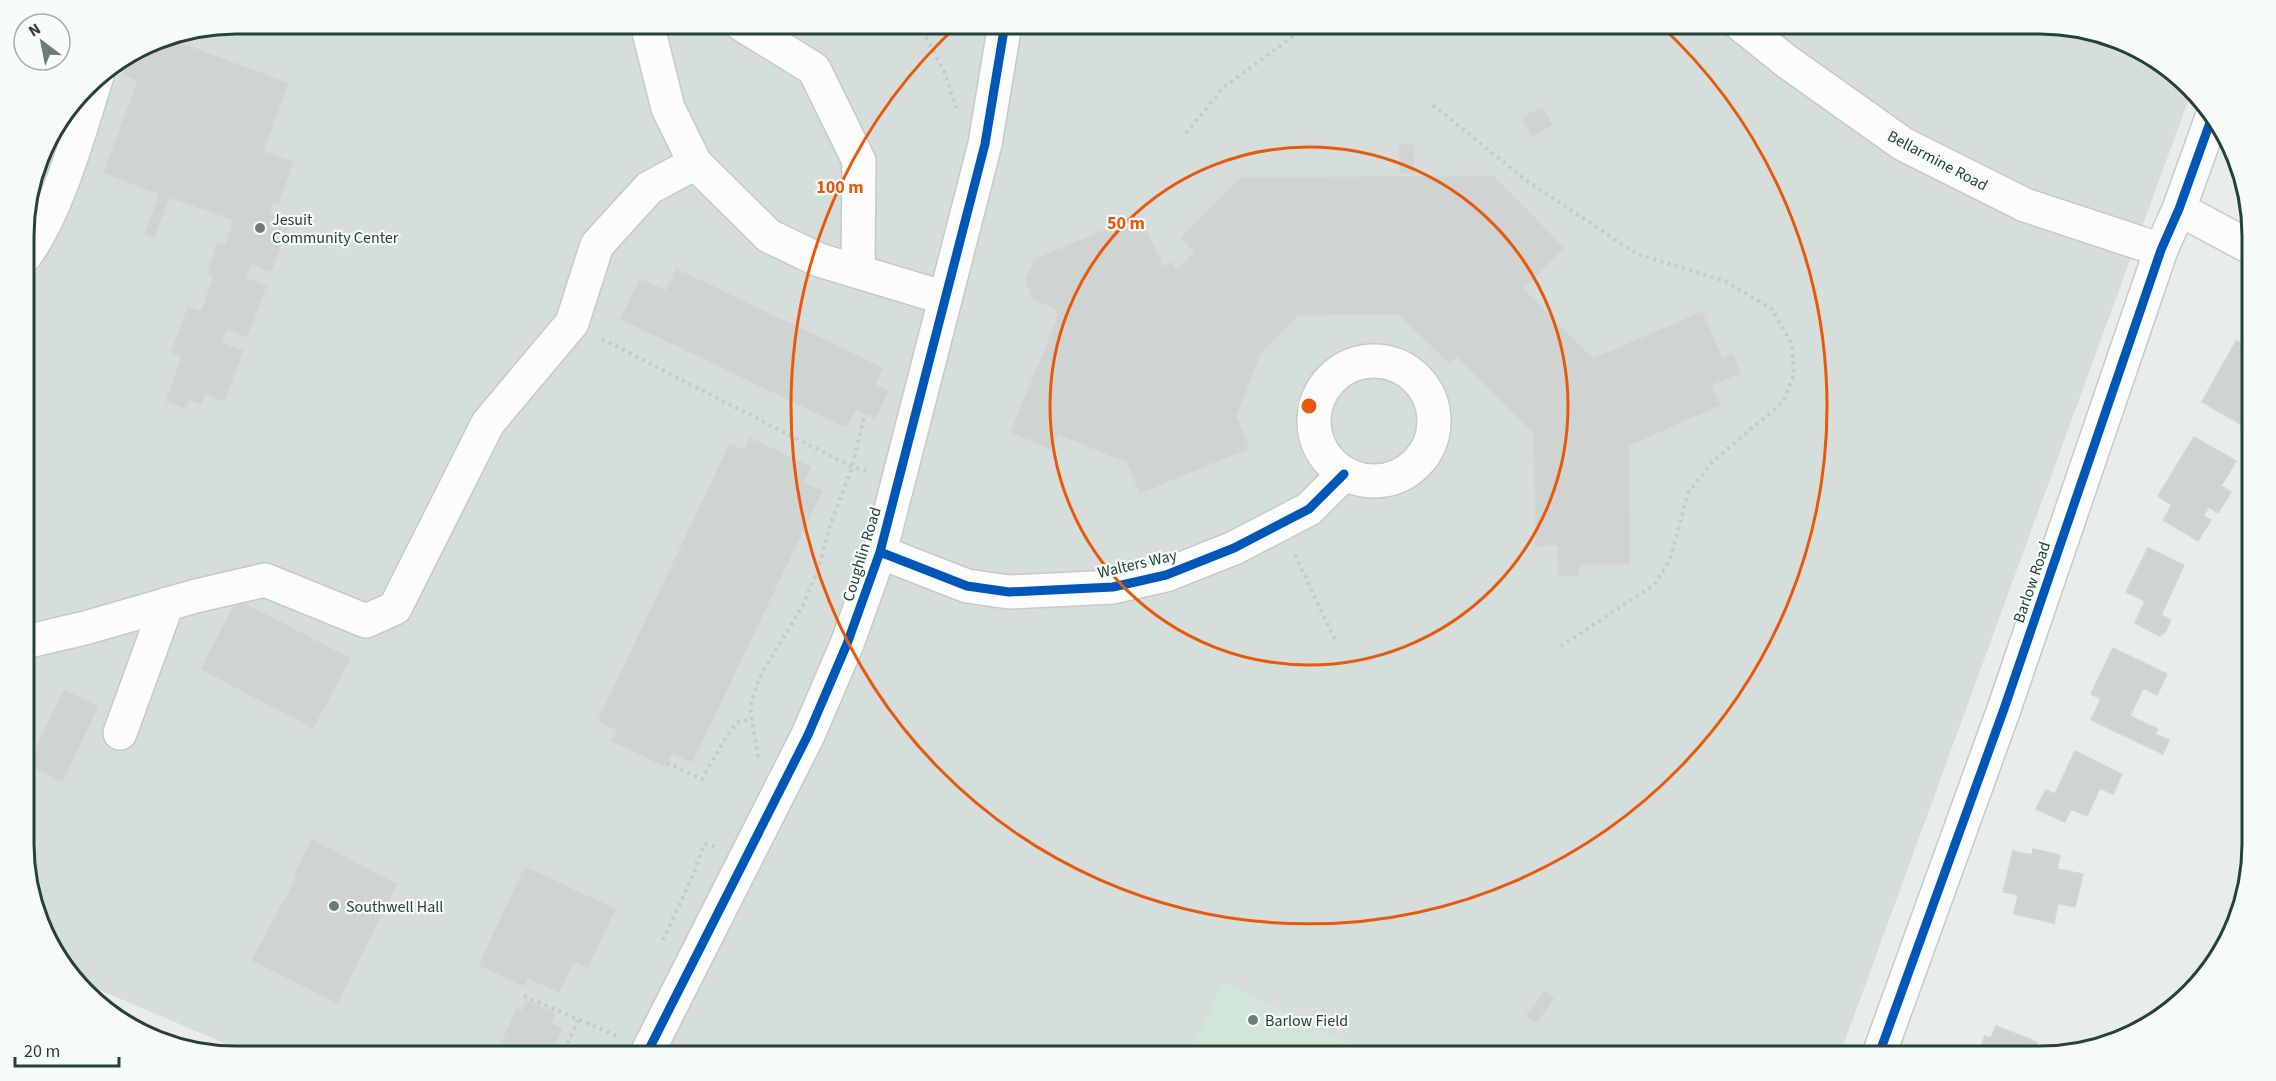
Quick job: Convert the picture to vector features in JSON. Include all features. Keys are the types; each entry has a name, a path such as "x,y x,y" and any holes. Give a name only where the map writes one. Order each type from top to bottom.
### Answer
{"street":[{"name":"Bellarmine Road","path":"1753,34 1786,61 1903,144 2025,205 2161,250"},
{"path":"650,35 668,108 695,163 769,236 819,261 858,270 945,298"},
{"path":"758,35 814,69 859,162 858,270"},
{"name":"Coughlin Road","path":"651,1046 808,735 847,644 880,552 985,144 1003,35"},
{"path":"35,242 67,170 90,99"},
{"name":"Barlow Road","path":"1882,1046 2004,710 2161,250 2179,209 2208,127"},
{"path":"34,640 265,580 366,621 395,608 488,423 572,323 597,245 649,188 695,163"},
{"path":"2179,209 2242,244"},
{"name":"Walters Way","path":"880,552 967,586 1010,592 1102,588 1166,575 1234,548 1309,509 1344,474"},
{"path":"120,733 167,604"}],"path":[{"path":"1186,134 1224,87 1295,34"},
{"path":"925,35 945,74 957,112"},
{"path":"1433,105 1527,181 1637,254 1725,281 1772,309 1792,344 1794,375 1783,402 1712,462 1688,493 1670,560 1654,585 1562,646"},
{"path":"572,323 852,467 875,472"},
{"path":"758,760 750,707 759,678 802,605 818,570 830,526 852,467 865,413"},
{"path":"1281,525 1335,640"},
{"path":"667,763 702,779 726,737 738,722 752,719"},
{"path":"658,950 693,875 704,844 716,846"},
{"path":"524,996 579,1019 631,1046"},
{"path":"566,1046 579,1019"}],"shaded area":[{"path":"2039,34 2079,38 2117,50 2162,76 2188,101 1843,1046 231,1046 95,988 76,967 50,922 36,871 34,844 36,210 41,185 55,147 76,114 103,85 147,55 197,38 224,35"}],"green space":[{"name":"Barlow Field","path":"1224,983 1352,1046 1193,1046"}],"building":[{"name":"Jesuit Community Center","path":"179,43 288,83 263,151 293,162 278,204 273,202 269,213 290,221 271,271 251,264 245,278 266,286 247,337 227,329 221,343 243,351 224,401 205,394 201,404 189,399 186,408 166,401 182,356 171,352 188,307 201,312 214,276 207,273 218,243 225,246 234,220 169,197 154,238 145,234 160,194 104,173 138,80 123,74 125,68 142,58 145,59 147,55"},
{"path":"1542,107 1552,125 1532,136 1522,118"},
{"path":"1400,145 1414,145 1414,173 1400,173"},
{"path":"1493,176 1564,248 1523,289 1593,359 1702,312 1722,358 1733,355 1740,373 1711,385 1720,405 1629,445 1630,564 1580,564 1578,575 1559,576 1558,545 1536,546 1534,433 1457,356 1449,363 1399,314 1298,315 1261,352 1236,416 1249,448 1140,493 1127,462 1058,434 1051,449 1011,432 1057,320 1057,309 1033,299 1026,279 1036,259 1126,221 1146,230 1163,267 1172,262 1176,271 1195,252 1181,238 1241,178"},
{"path":"676,269 883,368 875,385 888,391 875,418 856,408 846,427 621,319 640,279 666,291"},
{"path":"2236,341 2242,344 2242,425 2202,402"},
{"path":"2194,437 2236,461 2221,486 2231,492 2218,513 2209,507 2203,516 2211,520 2198,541 2163,520 2172,505 2158,496"},
{"path":"750,438 811,467 803,482 822,491 692,762 672,753 665,766 612,741 618,730 598,721 730,444 744,450"},
{"path":"2148,548 2184,565 2161,615 2171,620 2165,632 2160,636 2135,623 2145,601 2126,592"},
{"path":"237,600 350,658 313,728 201,669"},
{"path":"2113,648 2167,674 2157,695 2143,688 2130,716 2158,729 2155,734 2169,740 2163,754 2091,720 2101,699 2091,694"},
{"path":"64,690 98,706 62,782 34,768 34,752"},
{"path":"2075,751 2122,774 2113,794 2100,788 2087,816 2071,809 2065,822 2036,809 2046,790 2055,794"},
{"name":"Southwell Hall","path":"312,840 397,884 337,1003 252,960 297,877 294,876"},
{"path":"2033,849 2060,855 2057,869 2083,874 2075,907 2058,903 2054,923 2014,914 2018,895 2003,892 2013,851 2032,855"},
{"path":"525,867 615,909 588,967 574,961 559,992 528,978 524,986 479,965"},
{"path":"1545,991 1554,998 1536,1023 1526,1016"},
{"path":"526,1001 555,1013 551,1024 562,1029 555,1046 500,1046 517,1009 522,1011"},
{"path":"1996,1026 2037,1042 2036,1046 1981,1046 1985,1036 1991,1038"}],"cycle path":[{"path":"651,1046 808,735 847,644 880,552 985,144 1003,35"},
{"path":"1882,1046 2004,709 2161,250 2179,209 2208,127"},
{"path":"880,552 967,586 1009,592 1113,587 1166,575 1234,548 1309,509 1344,474"}],"place":[{"name":"Jesuit Community Center","path":"260,228"},
{"name":"Southwell Hall","path":"334,906"},
{"name":"Barlow Field","path":"1253,1020"}]}
